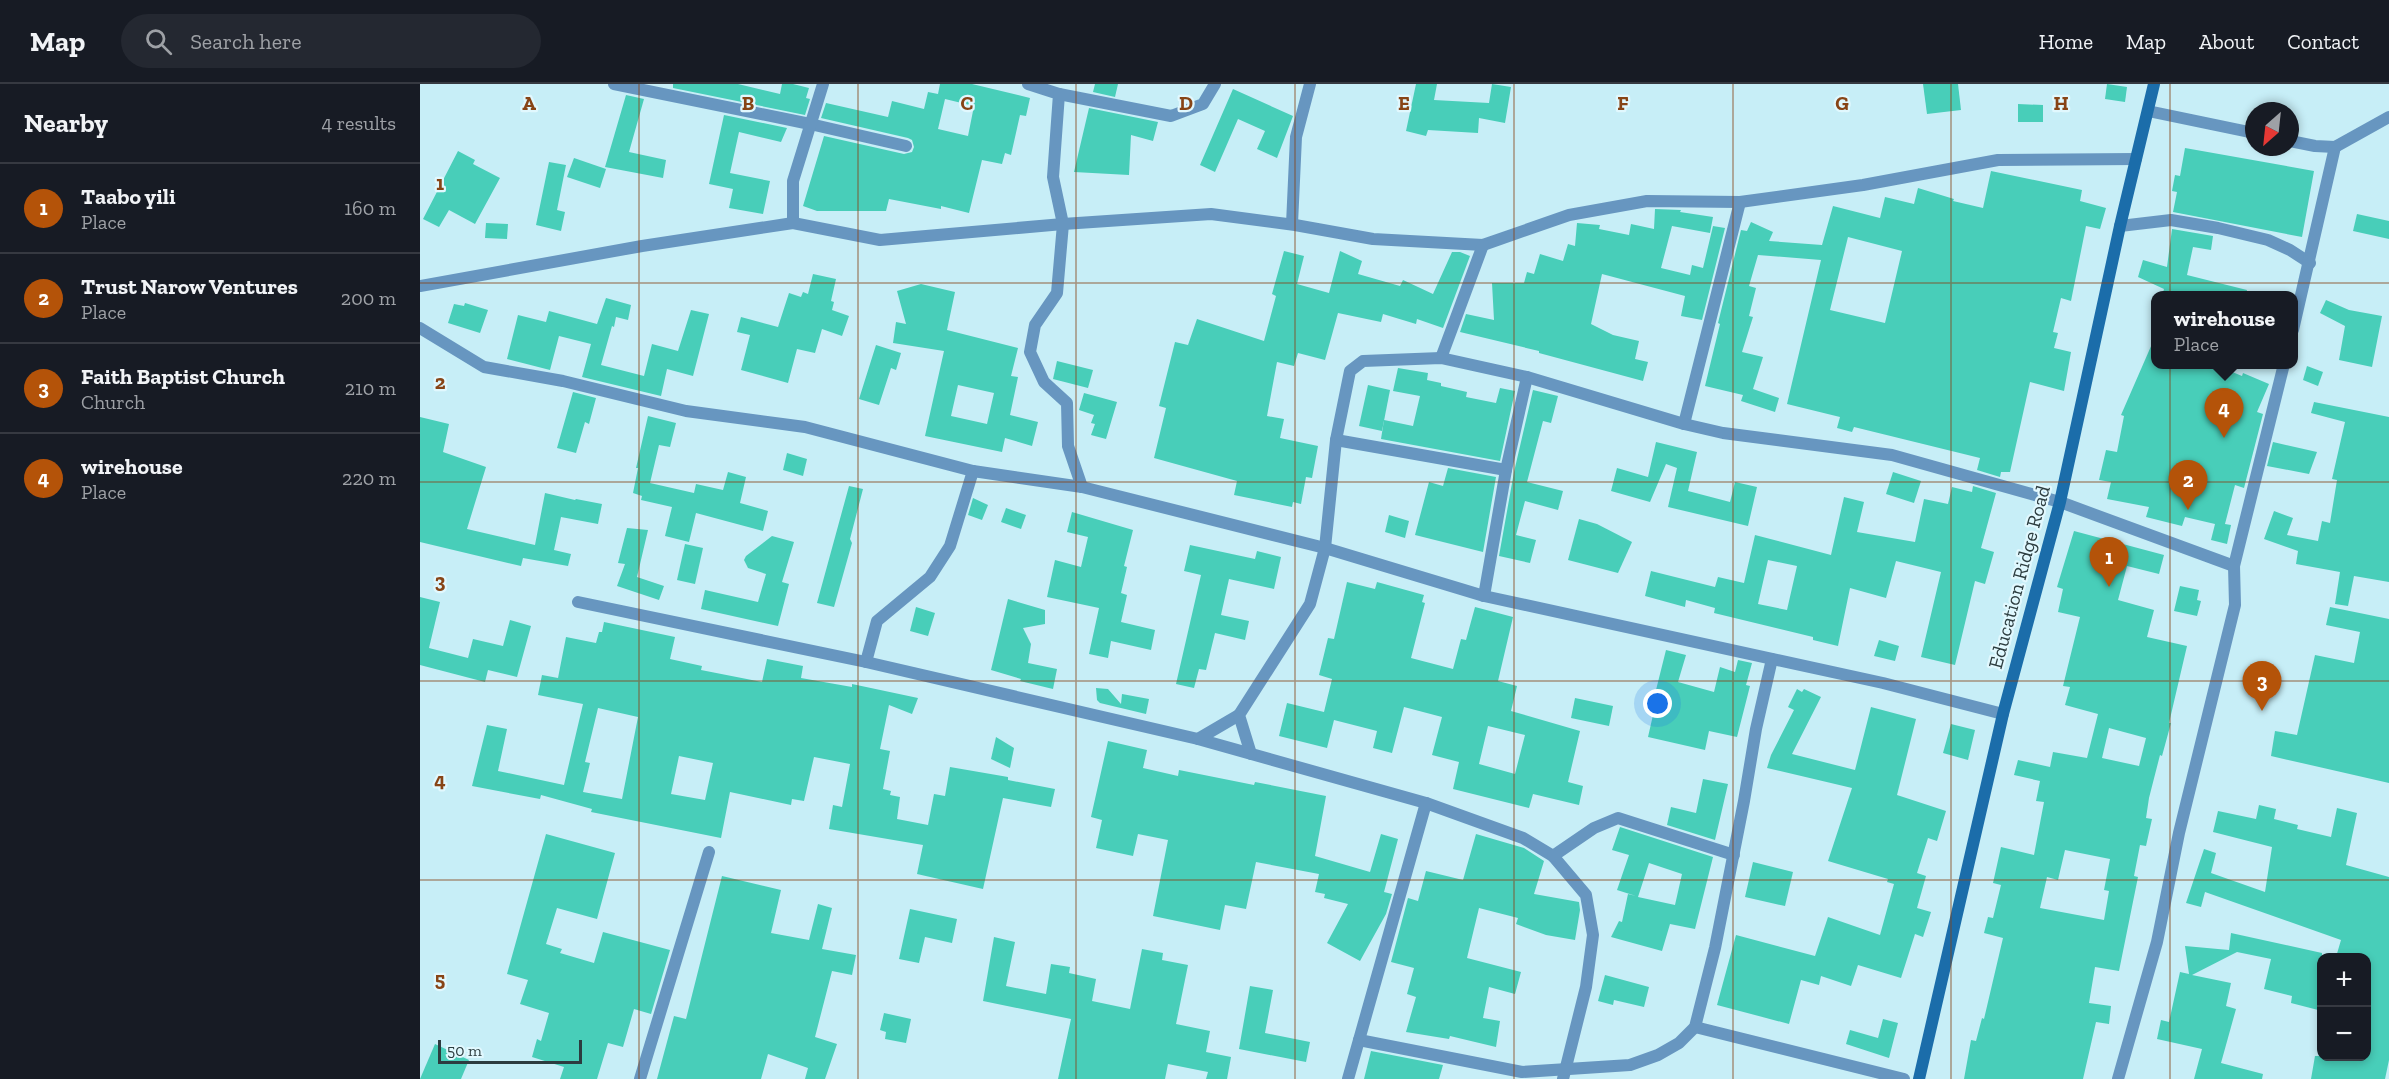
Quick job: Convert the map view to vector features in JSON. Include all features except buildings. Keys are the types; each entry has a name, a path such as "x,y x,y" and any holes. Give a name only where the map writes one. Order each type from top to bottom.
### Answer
{"main road":[{"name":"Education Ridge Road","path":"1919,1079 2003,714 2060,501 2120,226 2154,84"}],"street":[{"path":"614,84 906,146"},
{"path":"793,223 792,181 823,84"},
{"path":"1028,84 1059,94 1171,116 1203,104 1215,84"},
{"path":"1292,224 1296,137 1310,84"},
{"path":"1059,94 1053,177 1063,224 1057,293 1035,325 1030,352 1044,382 1067,403 1068,446 1082,487"},
{"path":"2148,111 2245,131"},
{"path":"2299,143 2335,147 2389,117"},
{"path":"2298,310 2335,147"},
{"path":"420,286 642,246 793,223 880,240 1211,214 1292,224 1373,239 1483,245 1569,215 1647,201 1740,202 1863,185 1998,160 2136,159"},
{"path":"1684,424 1740,202"},
{"path":"2120,226 2171,220 2218,228 2268,240 2310,263"},
{"path":"1441,358 1483,245"},
{"path":"420,328 484,367 563,381 686,411 806,427 973,471 1082,487 1325,548 1484,596 1883,683 2003,714"},
{"path":"1198,739 1239,715 1310,604 1325,548 1336,440 1350,371 1363,361 1441,358 1527,377 1684,424 1723,433 1892,455 2060,501 2234,566"},
{"path":"2118,1079 2157,942 2180,833 2235,605 2234,566 2283,369"},
{"path":"1484,596 1506,470 1527,377"},
{"path":"1336,440 1506,470"},
{"path":"866,662 877,621 930,577 950,546 973,471"},
{"path":"578,602 866,662 1198,739 1426,803 1523,838 1552,856 1586,895 1593,935 1586,987 1565,1073"},
{"path":"1359,1040 1521,1072 1565,1073 1630,1065 1665,1051 1679,1042 1695,1027 1715,948 1756,729 1772,659"},
{"path":"1239,715 1251,754"},
{"path":"1348,1079 1426,803"},
{"path":"1552,856 1594,828 1618,818 1734,855"},
{"path":"640,1079 709,852"},
{"path":"1695,1027 1904,1079"}],"place":[{"name":"wirehouse","path":"2224,438"},
{"name":"Trust Narow Ventures","path":"2188,510"},
{"name":"Taabo yili","path":"2109,587"},
{"name":"Faith Baptist Church","path":"2262,711"}]}
